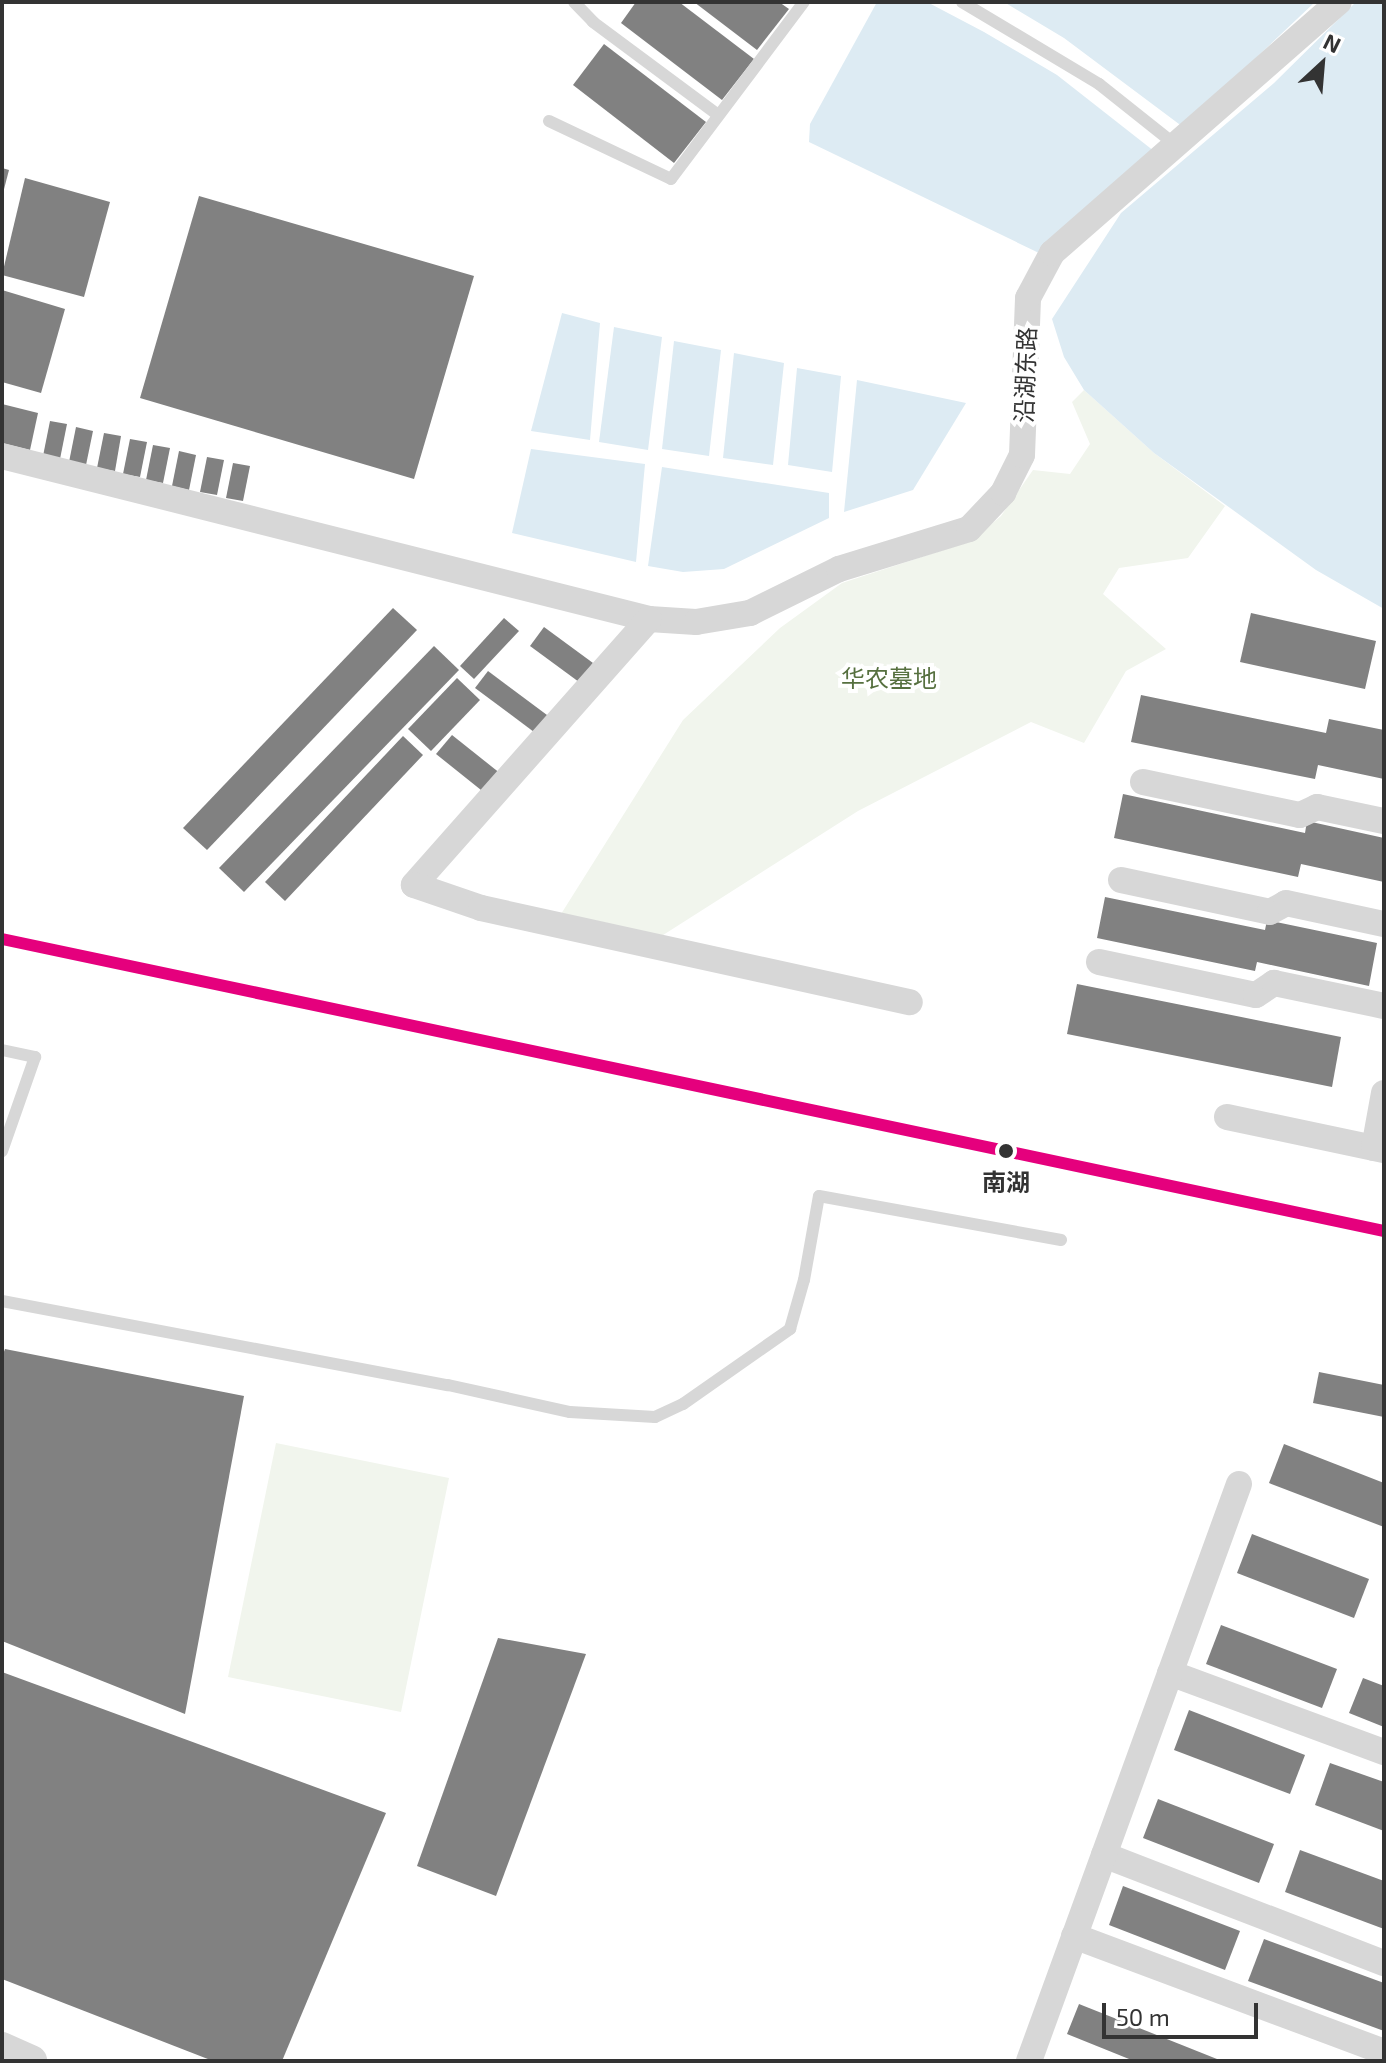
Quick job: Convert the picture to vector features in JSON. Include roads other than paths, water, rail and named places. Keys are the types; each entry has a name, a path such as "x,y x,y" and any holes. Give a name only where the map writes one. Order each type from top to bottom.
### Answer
{"street":[{"name":"沿湖东路","path":"2,456 649,619 696,622 750,613 839,569 969,529 1003,493 1022,455 1028,298 1052,253 1339,2"},
{"path":"649,619 414,885 481,908 910,1002"},
{"path":"1143,782 1300,815 1317,807 1384,821"},
{"path":"1121,880 1270,912 1286,903 1384,924"},
{"path":"1099,962 1256,995 1274,983 1384,1006"},
{"path":"1227,1117 1379,1149 1384,1093"},
{"path":"1029,2061 1239,1484"},
{"path":"1170,1673 1384,1752"},
{"path":"1104,1855 1384,1963"},
{"path":"1074,1936 1384,2052"},
{"path":"2,2048 31,2061"}],"lane":[{"path":"574,2 593,22 717,114"},
{"path":"549,121 671,179 804,2"},
{"path":"962,2 1099,84 1177,146"},
{"path":"2,1050 35,1057 2,1151"},
{"path":"2,1301 448,1385 570,1412 655,1417 683,1404 790,1329 804,1280 819,1196 1061,1240"}],"place":[{"name":"南湖","path":"1006,1151"}],"park label":[{"name":"华农墓地","path":"889,678"}]}
